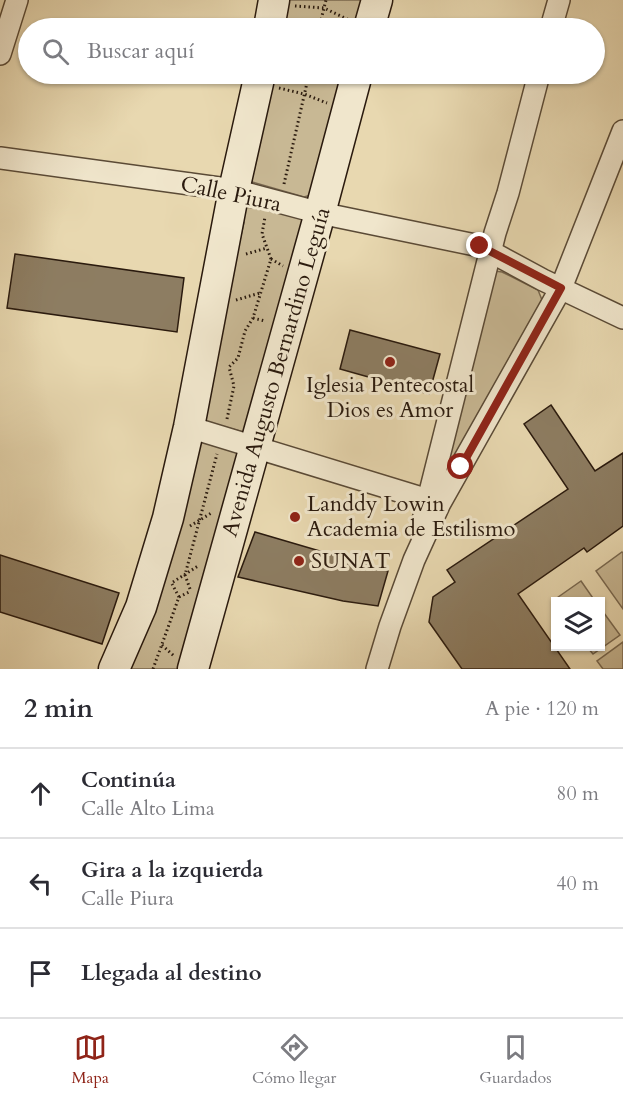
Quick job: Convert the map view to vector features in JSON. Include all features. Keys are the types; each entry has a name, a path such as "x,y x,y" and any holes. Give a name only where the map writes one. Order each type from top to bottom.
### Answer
{"street":[{"path":"2,41 17,0"},
{"path":"366,18 377,0"},
{"path":"554,18 559,0"},
{"path":"274,18 282,3"},
{"path":"114,669 141,607 168,518 189,428 234,190 266,84"},
{"name":"Avenida Augusto Bernardino Leguía","path":"186,665 255,446 354,84"},
{"path":"377,669 433,501 490,251 508,193 536,84"},
{"path":"433,501 561,288 623,131"},
{"name":"Calle Piura","path":"0,158 234,190 320,213 480,246 623,318"},
{"path":"189,428 433,501"}],"path":[{"path":"322,18 326,0"},
{"path":"282,3 324,8 345,18"},
{"path":"278,84 331,104"},
{"path":"284,184 306,84"},
{"path":"227,421 234,386 229,367 238,358 245,331 253,318 271,259 262,234 265,214"},
{"path":"240,256 267,248"},
{"path":"271,259 287,268"},
{"path":"231,302 260,293"},
{"path":"253,318 273,323"},
{"path":"190,591 185,575 218,451"},
{"path":"165,582 171,583 200,565"},
{"path":"153,669 179,597 171,583"},
{"path":"162,645 186,665"}],"shaded area":[{"path":"289,0 363,0 358,18 285,18"},
{"path":"272,84 340,84 311,195 304,197 252,182 250,172 254,171"},
{"path":"245,207 310,216 247,433 200,420 244,222 239,221"},
{"path":"495,271 502,272 538,290 542,300 448,469 445,470"},
{"path":"198,440 241,452 179,669 129,669"},
{"path":"623,553 623,609 596,571"},
{"path":"581,581 592,597 558,597"},
{"path":"605,614 620,635 605,646"},
{"path":"623,642 623,669 603,669 597,661"}],"building":[{"path":"15,254 184,278 177,332 7,308"},
{"name":"Iglesia Pentecostal Dios es Amor","path":"350,330 440,354 429,394 340,369"},
{"path":"551,405 595,471 623,453 623,526 587,552 584,548 518,594 551,642 551,651 558,651 570,669 462,669 429,622 433,597 455,582 447,570 568,489 524,424"},
{"name":"SUNAT","path":"255,532 388,571 378,606 343,601 238,577"},
{"path":"0,555 119,593 102,644 0,612"}],"place":[{"name":"Iglesia Pentecostal Dios es Amor","path":"390,362"},
{"name":"Landdy Lowin Academia de Estilismo","path":"295,517"},
{"name":"SUNAT","path":"299,561"}],"route":[{"path":"461,467 561,288 480,246"}]}
